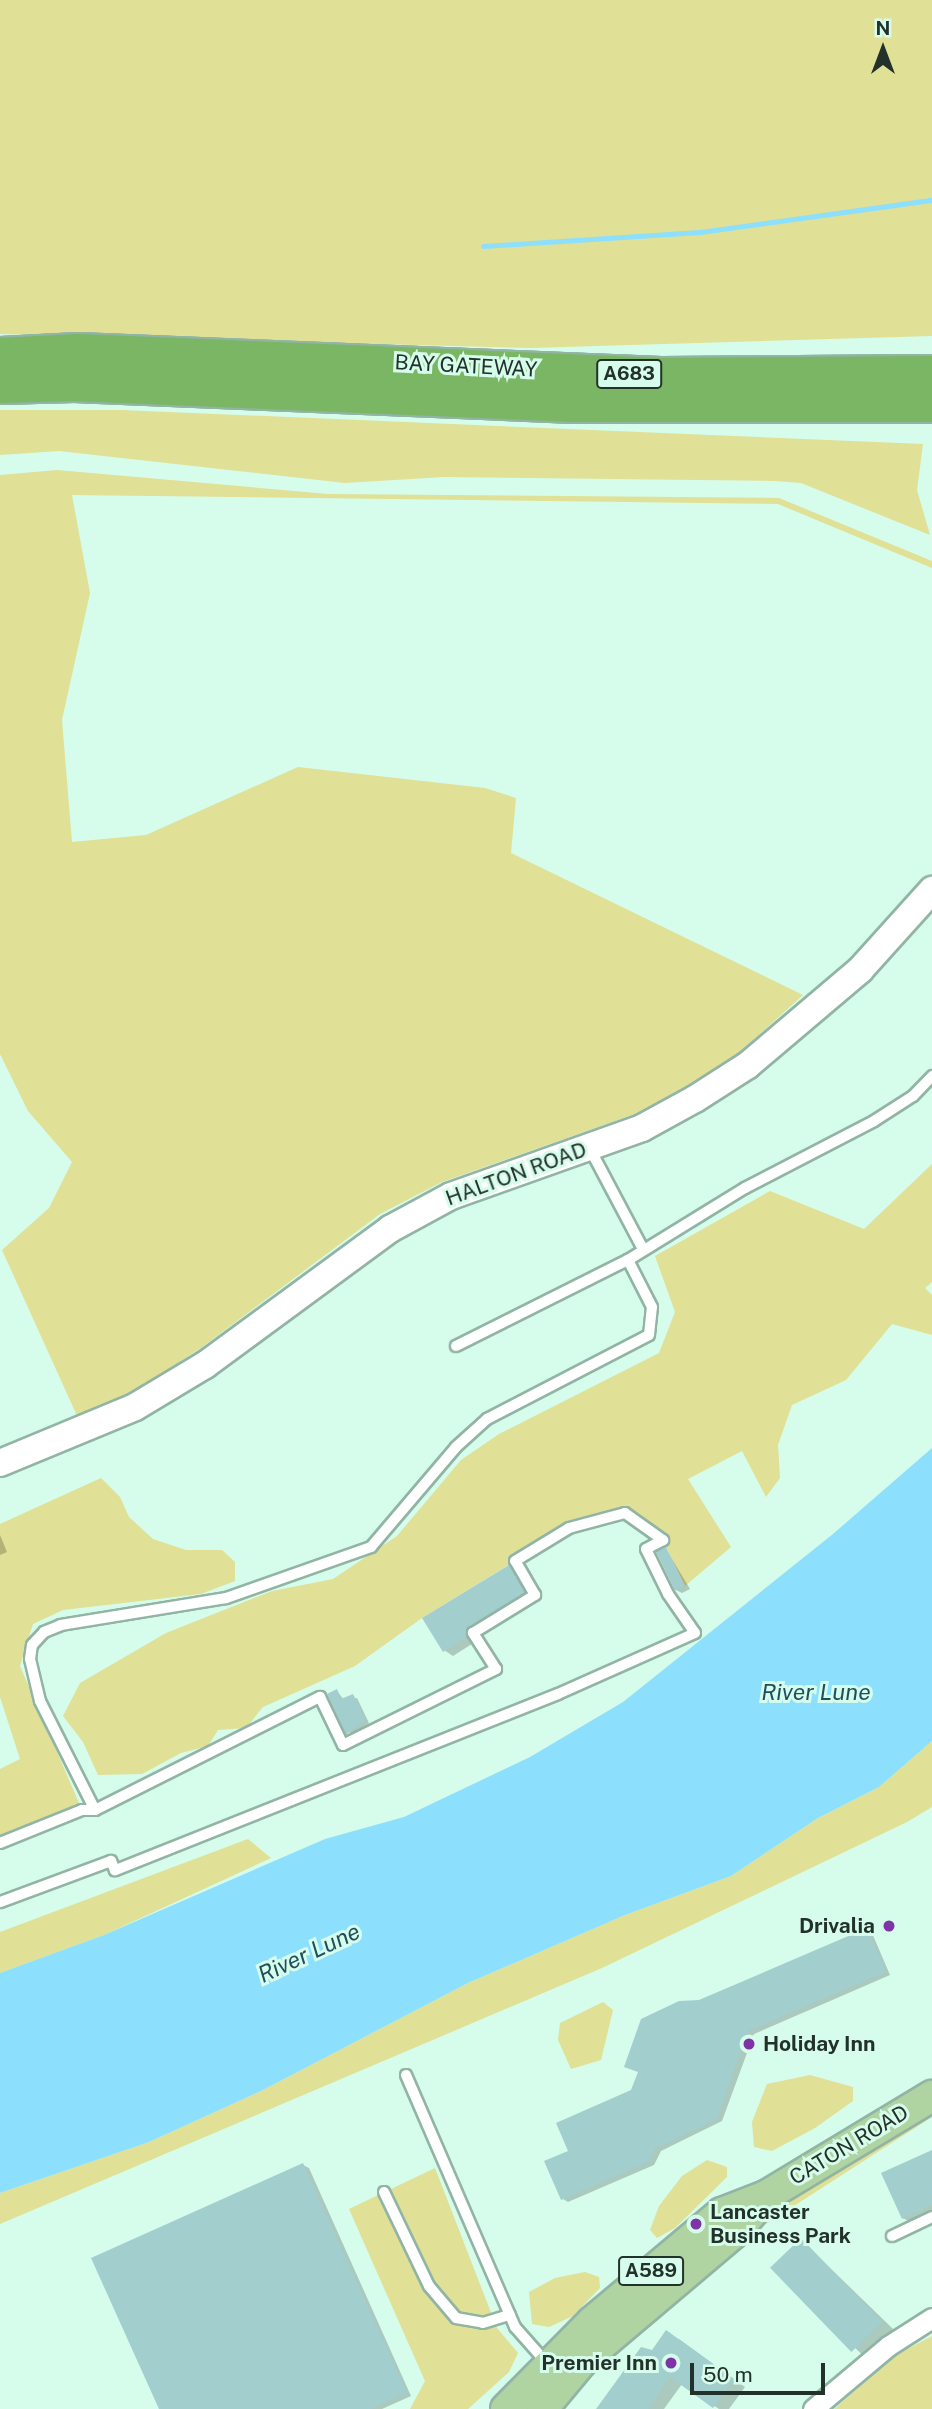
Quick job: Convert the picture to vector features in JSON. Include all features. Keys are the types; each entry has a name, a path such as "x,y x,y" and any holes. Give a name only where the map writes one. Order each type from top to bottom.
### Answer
{"highway":[{"name":"BAY GATEWAY","path":"0,355 106,351 661,375 932,373"},
{"path":"516,369 932,356"},
{"name":"BAY GATEWAY","path":"0,385 88,383 711,406 932,404"},
{"path":"711,406 932,420"}],"main road":[{"name":"CATON ROAD","path":"506,2409 615,2329 738,2229 766,2196 932,2096"},
{"name":"CATON ROAD","path":"542,2409 557,2372"}],"street":[{"name":"HALTON ROAD","path":"0,1463 135,1407 205,1366 390,1229 451,1196 588,1147 669,1114 748,1065 860,971 932,890"},
{"path":"813,2409 888,2346 932,2318"}],"lane":[{"path":"456,1346 628,1260 745,1188 874,1121 913,1096 932,1076"},
{"path":"588,1147 643,1249"},
{"path":"95,1810 40,1701 30,1659 32,1645 44,1632 61,1625 226,1598 371,1547 456,1447 488,1419 649,1335 652,1307 628,1260"},
{"path":"0,1843 82,1810 95,1810 320,1697 343,1745 496,1669 473,1633 535,1595 515,1561 569,1528 625,1513 663,1540 646,1549 668,1594 695,1633 558,1694 115,1870 111,1861 0,1902"},
{"path":"406,2074 510,2315 557,2372"},
{"path":"384,2192 429,2286 456,2318 483,2323 510,2315"},
{"path":"892,2236 932,2217"}],"shaded area":[{"path":"0,0 932,0 932,336 530,348 0,334"},
{"path":"0,410 122,410 923,444 917,490 930,535 801,483 444,477 345,483 59,451 0,455"},
{"path":"57,470 328,494 779,498 932,561 932,568 778,504 72,495 90,593 62,720 72,842 146,835 298,767 485,788 516,798 511,853 803,995 728,1063 638,1113 442,1182 380,1214 201,1348 132,1392 78,1418 2,1250 49,1208 72,1162 28,1111 0,1054 0,475"},
{"path":"932,1164 932,1282 925,1288 932,1295 932,1335 892,1324 846,1380 792,1405 778,1445 780,1478 766,1497 742,1451 688,1479 731,1547 685,1586 663,1540 624,1513 569,1528 422,1618 355,1666 263,1707 246,1728 218,1730 208,1746 181,1753 142,1774 98,1775 83,1742 63,1716 80,1683 166,1633 272,1591 333,1579 397,1536 461,1460 499,1434 659,1353 675,1312 655,1256 770,1191 864,1229"},
{"path":"101,1478 120,1497 129,1517 153,1539 186,1550 222,1550 235,1562 235,1581 201,1594 63,1610 33,1624 20,1666 82,1810 0,1843 0,1769 20,1759 0,1697 0,1524"},
{"path":"932,1741 932,1807 907,1822 602,1968 0,2224 0,2193 149,2142 263,2090 468,1983 625,1915 731,1876 818,1818 879,1787"},
{"path":"248,1839 271,1858 104,1935 0,1973 0,1932"},
{"path":"603,2002 613,2010 601,2060 571,2069 558,2040 560,2023"},
{"path":"810,2075 853,2087 853,2101 815,2128 772,2151 754,2147 752,2122 767,2084"},
{"path":"932,2111 932,2117 693,2271 790,2198"},
{"path":"707,2160 727,2167 727,2177 675,2228 657,2238 650,2230 659,2206 682,2176"},
{"path":"435,2168 497,2328 518,2353 509,2372 468,2409 410,2409 425,2381 349,2209"},
{"path":"585,2272 599,2277 600,2288 573,2316 549,2327 532,2324 529,2292 555,2278"},
{"path":"932,2336 932,2409 834,2409 898,2354"}],"water":[{"name":"River Lune","path":"932,1448 932,1741 879,1787 818,1818 731,1876 625,1915 468,1983 263,2090 149,2142 0,2193 0,1973 104,1935 325,1839 404,1817 530,1757 623,1702 833,1534"}],"building":[{"path":"666,1547 685,1586 675,1590 656,1552"},
{"path":"509,1565 525,1592 469,1627 467,1637 443,1652 422,1618"},
{"path":"337,1689 341,1699 353,1694 366,1720 346,1735 327,1694"},
{"path":"867,1928 886,1972 748,2031 717,2119 656,2148 648,2162 561,2200 544,2161 568,2151 556,2123 631,2090 638,2072 624,2067 641,2019 679,2001 699,2000"},
{"path":"932,2150 932,2205 902,2219 881,2173"},
{"path":"303,2163 407,2393 370,2409 159,2409 91,2258"},
{"path":"801,2238 882,2322 851,2352 770,2268"},
{"name":"Premier Inn","path":"666,2330 734,2379 713,2408 670,2377 648,2409 596,2409 641,2347 652,2350"}],"waterway":[{"path":"483,246 700,232 932,200"}],"place":[{"name":"Drivalia","path":"889,1926"},
{"name":"Holiday Inn","path":"749,2044"},
{"name":"Lancaster Business Park","path":"696,2224"},
{"name":"Premier Inn","path":"671,2363"}]}
